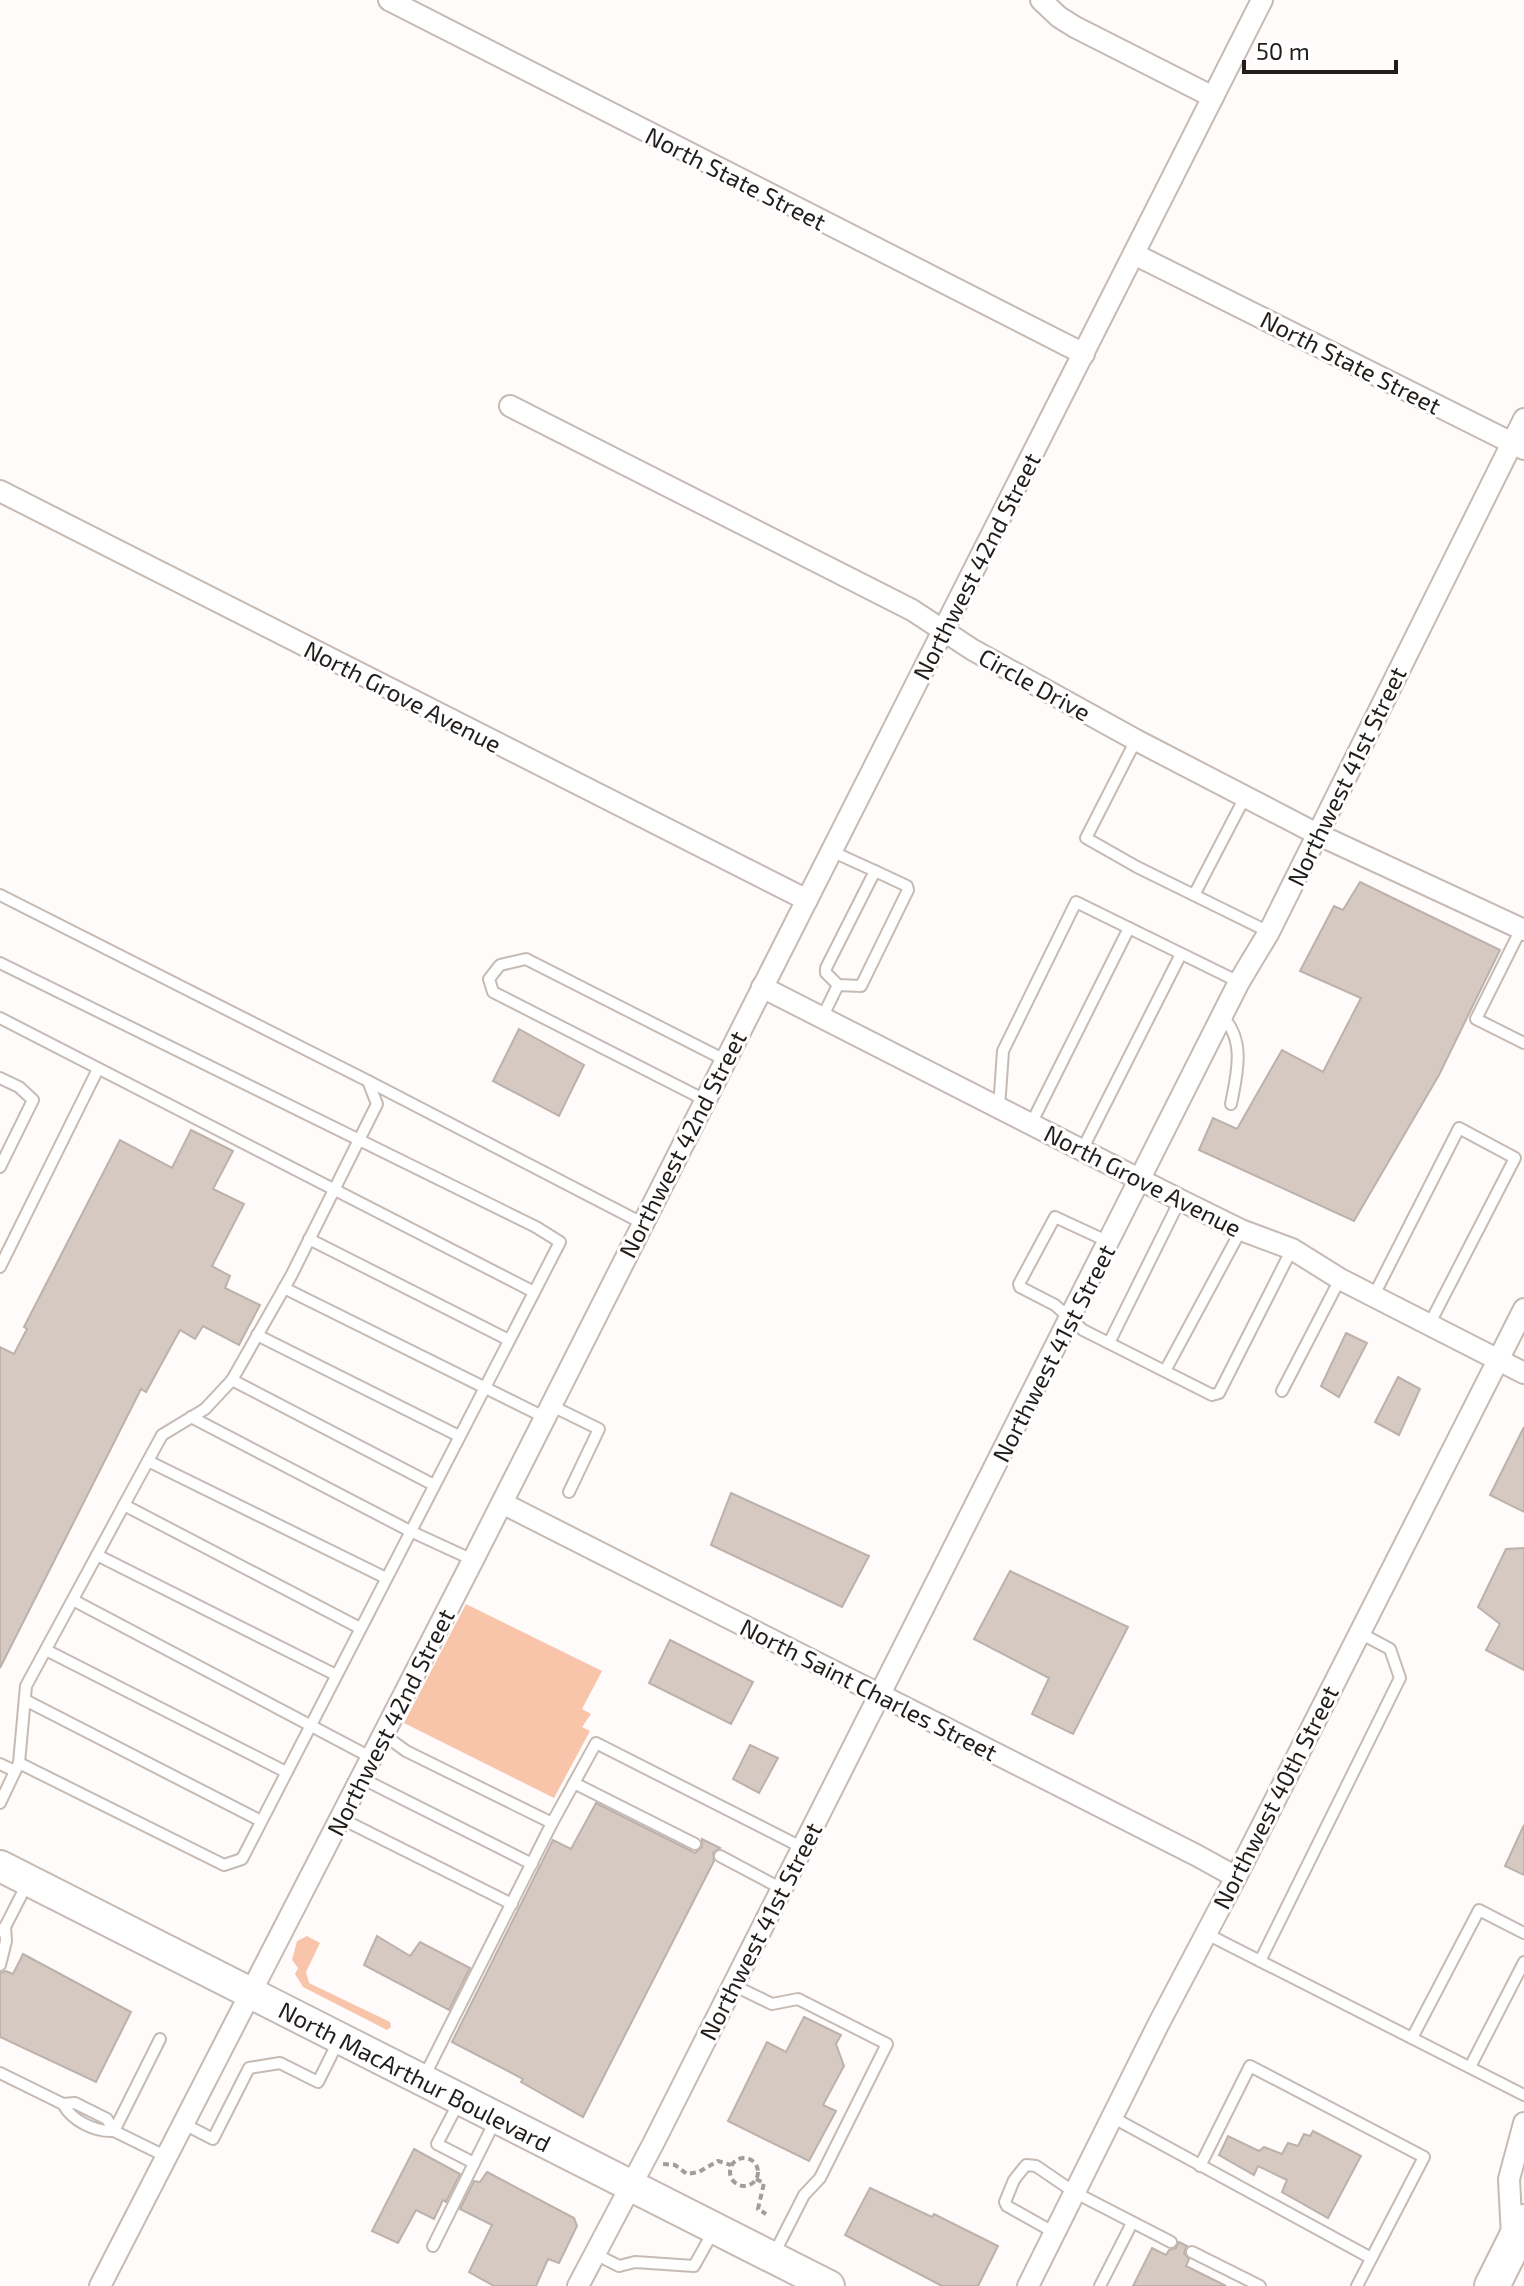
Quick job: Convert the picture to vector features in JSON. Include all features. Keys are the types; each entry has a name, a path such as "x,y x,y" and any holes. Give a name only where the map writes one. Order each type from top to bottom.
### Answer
{"highway":[{"path":"1492,2286 1518,2233"}],"main road":[{"name":"North MacArthur Boulevard","path":"0,1866 829,2286"}],"street":[{"name":"North State Street","path":"389,0 1084,354"},
{"path":"1041,0 1075,27 1213,97"},
{"name":"Northwest 42nd Street","path":"100,2286 502,1503 1262,0"},
{"name":"North State Street","path":"1134,254 1518,446"},
{"name":"Circle Drive","path":"510,406 899,603 973,650 1245,797 1317,834 1523,929"},
{"name":"Northwest 41st Street","path":"578,2286 803,1848 1239,982 1269,932 1518,446 1524,419"},
{"name":"North Grove Avenue","path":"0,491 807,900"},
{"name":"North Grove Avenue","path":"762,987 1180,1200 1241,1230 1292,1249 1373,1297 1524,1373"},
{"name":"Northwest 40th Street","path":"1028,2286 1524,1309"},
{"name":"North Saint Charles Street","path":"502,1503 1236,1877"},
{"path":"1518,2233 1509,2179 1524,2123"}],"lane":[{"path":"1136,740 1086,838 1269,932"},
{"path":"1194,895 1245,797"},
{"path":"831,851 875,871 907,886 908,890 861,986 838,985 826,973 826,968 875,871"},
{"path":"0,895 642,1223"},
{"path":"999,1108 1003,1051 1076,902 1239,982"},
{"path":"1031,1124 1129,928"},
{"path":"1523,929 1476,1019 1524,1043"},
{"path":"1082,1150 1181,954"},
{"path":"705,1100 493,992 489,979 500,965 526,959 725,1060"},
{"path":"0,963 536,1227 560,1242 242,1859 224,1865 17,1767 0,1764"},
{"path":"822,1018 838,985"},
{"path":"1222,1016 1234,1028 1237,1047 1238,1071 1231,1104"},
{"path":"0,1018 534,1292"},
{"path":"0,1267 98,1069"},
{"path":"0,1078 19,1087 33,1100 0,1167"},
{"path":"0,1803 17,1767 26,1686 162,1435 205,1409 232,1380 284,1288 377,1104 368,1081"},
{"path":"1373,1297 1459,1128 1520,1160 1429,1325"},
{"path":"1109,1343 1180,1200"},
{"path":"1109,1242 1055,1217 1019,1284 1055,1305 1083,1330 1212,1395 1219,1393 1292,1249"},
{"path":"1165,1371 1241,1230"},
{"path":"309,1239 509,1340"},
{"path":"1282,1391 1340,1279"},
{"path":"284,1288 485,1387 599,1429 569,1492"},
{"path":"257,1335 459,1436"},
{"path":"232,1380 434,1485"},
{"path":"191,1417 410,1531 473,1560"},
{"path":"148,1461 386,1578"},
{"path":"124,1505 360,1628"},
{"path":"97,1555 336,1675"},
{"path":"73,1600 372,1758"},
{"path":"1260,1961 1400,1678 1390,1649 1360,1633"},
{"path":"46,1650 286,1772"},
{"path":"25,1700 261,1821"},
{"path":"384,1735 406,1751 552,1823"},
{"path":"423,2079 552,1823 596,1743 803,1848"},
{"path":"361,1778 532,1864"},
{"path":"574,1783 695,1844"},
{"path":"340,1818 512,1904"},
{"path":"720,1856 782,1889"},
{"path":"0,1965 6,1941 2,1929 28,1881"},
{"path":"1412,2038 1479,1910 1524,1933"},
{"path":"1205,1933 1524,2095"},
{"path":"1470,2067 1524,1962"},
{"path":"733,1985 772,2004 798,1999 887,2044 820,2178 804,2195 773,2258"},
{"path":"184,2124 213,2139 249,2068 280,2063 318,2082 341,2037"},
{"path":"114,2131 160,2039"},
{"path":"1200,2166 1250,2066 1424,2157 1357,2286"},
{"path":"0,2073 63,2104 75,2103 86,2108 107,2119 114,2131 167,2157"},
{"path":"461,2099 437,2144 474,2163"},
{"path":"433,2246 497,2117"},
{"path":"1112,2117 1371,2258"},
{"path":"1055,2233 1007,2206 1007,2196 1014,2180 1020,2170 1030,2164 1074,2192 1171,2242"},
{"path":"1100,2286 1132,2223"},
{"path":"595,2254 619,2266 635,2262 694,2266 715,2229"},
{"path":"1192,2252 1260,2286"}],"path":[{"path":"741,2157 750,2159 758,2169 756,2179 749,2185 739,2186 731,2180 731,2165 741,2157"},
{"path":"663,2164 675,2165 687,2174 699,2172 718,2161 731,2165"},
{"path":"756,2179 764,2183 758,2209 766,2214"}],"shaded area":[{"path":"466,1604 602,1671 582,1709 591,1714 582,1727 590,1731 554,1798 404,1723"},
{"path":"307,1936 320,1943 306,1972 309,1983 390,2022 391,2027 387,2030 303,1987 295,1974 298,1968 292,1960 297,1941"}],"building":[{"path":"1360,882 1500,950 1439,1075 1354,1221 1199,1150 1213,1118 1237,1129 1282,1050 1323,1072 1361,998 1300,971 1334,906 1343,910"},
{"path":"519,1029 584,1065 559,1116 493,1081"},
{"path":"191,1130 233,1151 213,1189 244,1204 212,1266 230,1276 225,1288 260,1305 239,1345 203,1326 195,1339 180,1330 146,1392 141,1389 0,1668 0,1347 14,1354 27,1329 24,1327 120,1140 172,1168"},
{"path":"1346,1333 1367,1343 1339,1397 1321,1386"},
{"path":"1398,1377 1420,1389 1399,1435 1375,1422"},
{"path":"1524,1427 1524,1512 1490,1495"},
{"path":"731,1493 869,1556 842,1607 711,1545"},
{"path":"1524,1548 1524,1670 1486,1650 1500,1624 1478,1607 1506,1549"},
{"path":"1010,1571 1128,1627 1073,1734 1032,1714 1049,1678 974,1639"},
{"path":"670,1640 753,1682 731,1724 649,1683"},
{"path":"750,1745 778,1758 759,1793 733,1779"},
{"path":"596,1803 695,1853 702,1847 702,1839 720,1848 713,1853 714,1861 583,2117 521,2082 523,2079 452,2042 553,1840 571,1849"},
{"path":"1524,1825 1524,1875 1505,1866"},
{"path":"377,1936 410,1956 420,1942 470,1968 449,2010 364,1965"},
{"path":"23,1954 131,2012 96,2082 0,2037 0,1973 6,1971 13,1974"},
{"path":"804,2017 841,2035 836,2044 844,2066 823,2105 836,2111 809,2161 728,2121 767,2042 786,2052"},
{"path":"1313,2131 1361,2156 1328,2218 1282,2192 1287,2180 1258,2166 1254,2175 1219,2155 1228,2136 1259,2151 1264,2147 1282,2154 1288,2143 1298,2146 1304,2134 1310,2136"},
{"path":"414,2149 460,2174 434,2219 416,2210 398,2243 372,2231"},
{"path":"487,2172 574,2218 577,2226 559,2263 548,2259 536,2286 494,2286 469,2272 492,2225 460,2209 474,2181 480,2182"},
{"path":"870,2188 932,2217 934,2214 998,2246 978,2286 942,2286 845,2235"},
{"path":"1179,2242 1187,2246 1184,2253 1189,2259 1186,2266 1226,2286 1133,2286 1152,2248 1166,2255"}]}
